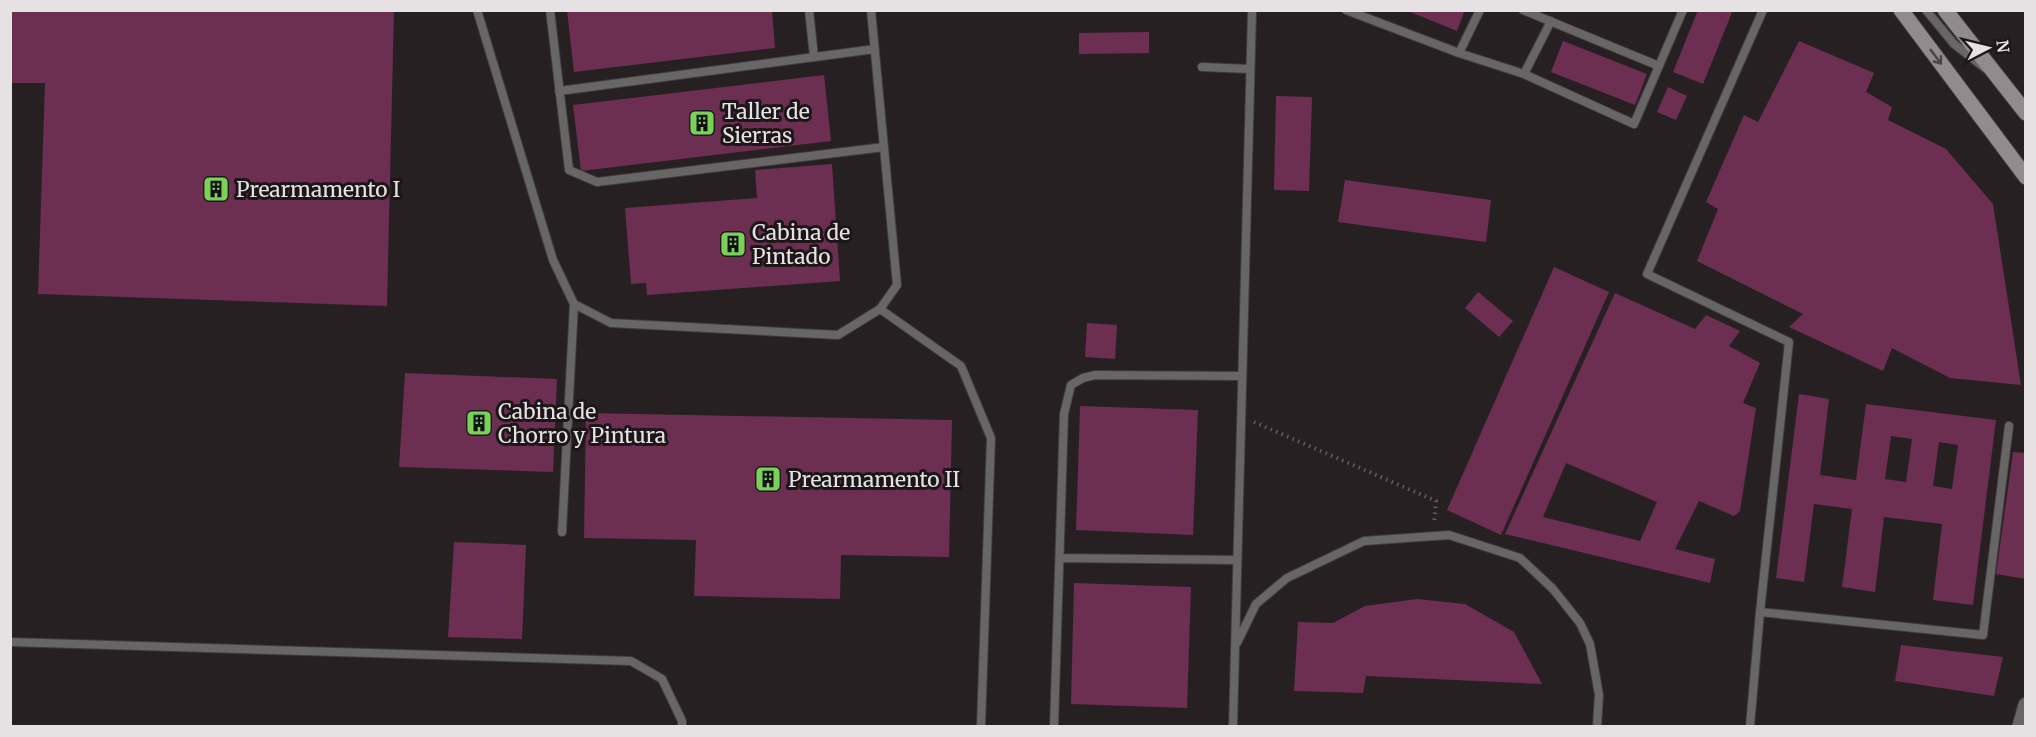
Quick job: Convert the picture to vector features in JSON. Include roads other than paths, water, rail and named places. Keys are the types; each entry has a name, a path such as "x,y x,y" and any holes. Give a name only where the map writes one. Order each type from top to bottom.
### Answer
{"main road":[{"path":"1901,10 2025,177"},
{"path":"1945,10 2025,113"}],"street":[{"path":"2020,726 2025,705"}],"lane":[{"path":"477,10 553,260 574,303 562,532"},
{"path":"550,10 569,170 597,182 884,147"},
{"path":"808,10 814,57"},
{"path":"574,303 611,323 838,334 880,309 897,285 871,10"},
{"path":"1346,10 1459,53 1524,74 1634,124 1683,10"},
{"path":"1459,53 1480,10"},
{"path":"1523,10 1659,66"},
{"path":"1750,726 1789,342 1647,274 1763,10"},
{"path":"1926,10 1954,44 1979,65 1994,73"},
{"path":"1233,726 1250,11 1261,11"},
{"path":"1524,74 1551,21"},
{"path":"559,91 875,50"},
{"path":"1202,67 1250,69"},
{"path":"880,309 961,366 992,438 981,726"},
{"path":"1054,726 1064,414 1071,385 1083,378 1095,375 1242,376"},
{"path":"1760,612 1983,635 2009,426"},
{"path":"1235,647 1256,604 1287,578 1364,541 1449,535 1520,558 1553,589 1580,623 1590,644 1599,694 1597,726"},
{"path":"1060,558 1237,560"},
{"path":"10,642 631,661 662,679 682,721 682,726"}],"place":[{"name":"Taller de Sierras","path":"702,123"},
{"name":"Prearmamento I","path":"216,189"},
{"name":"Cabina de Pintado","path":"733,244"},
{"name":"Cabina de Chorro y Pintura","path":"479,423"},
{"name":"Prearmamento II","path":"768,479"}]}
